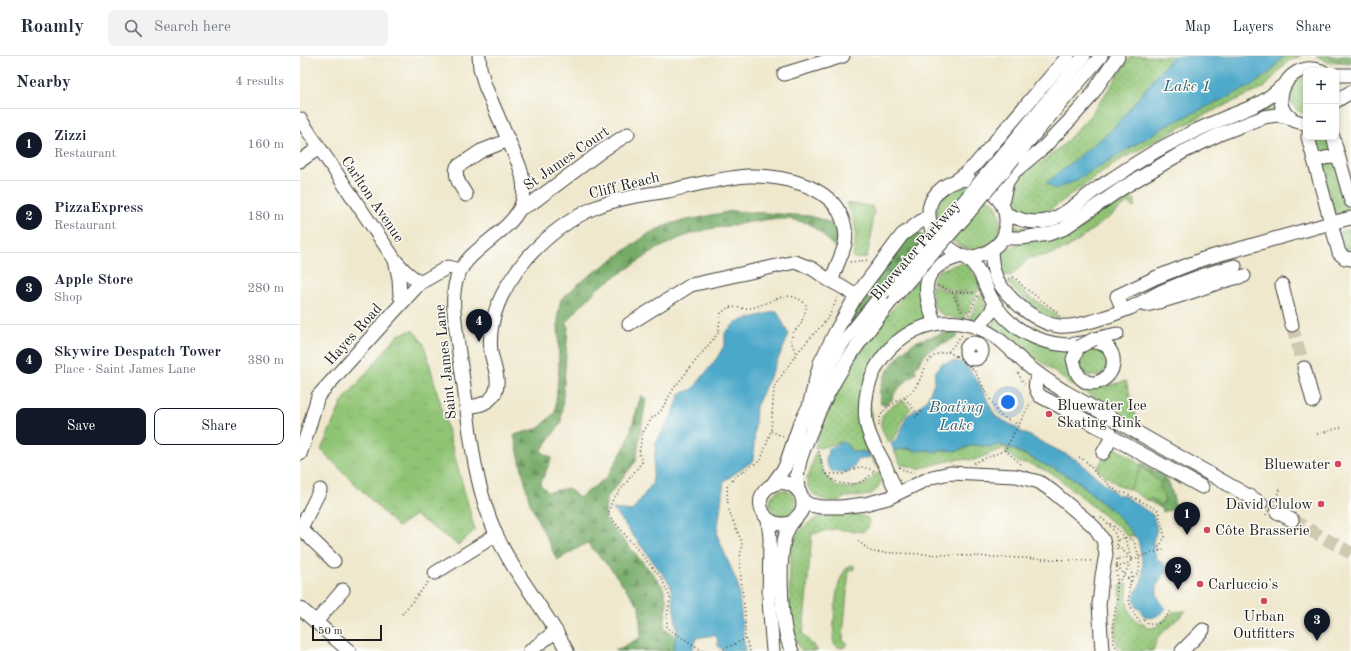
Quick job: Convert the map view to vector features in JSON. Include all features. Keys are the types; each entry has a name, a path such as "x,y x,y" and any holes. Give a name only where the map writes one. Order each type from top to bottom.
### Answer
{"street":[{"path":"479,56 480,68 485,86 509,140 524,182 524,197 521,208"},
{"path":"784,74 843,56"},
{"path":"957,180 974,166 1068,56"},
{"name":"Bluewater Parkway","path":"800,495 797,473 802,455 827,394 838,374 896,295 964,218 1084,56"},
{"name":"Bluewater Parkway","path":"772,485 785,467 792,445 810,402 842,344 882,294 956,211 1101,56"},
{"path":"935,324 926,296 927,282 930,275 938,265 946,260 976,257 991,250 1004,238 1006,228 1004,208 1007,182 1014,172 1044,146 1088,100 1118,56"},
{"path":"1117,334 1094,339 1079,347 1073,359 1077,374 1082,379 1087,382 1096,383 1104,380 1111,373 1113,366 1113,355 1106,344 1093,342 1067,345 1042,340 1027,334 1014,326 983,291 977,267 936,237 931,228 928,216 934,195 943,186 966,178 977,182 994,194 1004,208 1022,221 1036,223 1050,220 1063,213 1114,177 1152,154 1185,136 1260,104 1270,98 1281,87 1285,79 1292,72 1300,68 1312,68"},
{"path":"1339,75 1351,75"},
{"path":"1281,87 1281,103 1285,111 1301,124"},
{"path":"1339,100 1351,92"},
{"path":"1004,238 1021,238 1049,234 1063,229 1121,189 1183,152 1220,134 1264,117 1276,115 1301,124"},
{"name":"Carlton Avenue","path":"300,119 395,260 399,278 400,296 404,301"},
{"name":"St James Court","path":"521,208 532,203 603,150 628,134"},
{"path":"466,195 457,179 457,168 481,151 509,140"},
{"path":"1309,140 1339,254 1345,258 1351,259"},
{"path":"1334,140 1351,201"},
{"path":"300,161 319,148"},
{"path":"1315,162 1328,156 1338,157"},
{"name":"Cliff Reach","path":"466,407 478,405 488,401 496,390 497,380 491,351 491,337 496,310 507,287 523,263 552,233 573,218 596,207 648,194 744,177 770,177 801,184 816,189 827,197 838,208 843,221 846,236 845,247 834,272 832,281"},
{"name":"Saint James Lane","path":"521,208 514,217 474,253 460,270 454,290 454,306 466,407 482,496 496,535 567,651"},
{"path":"810,402 820,363 856,296 902,235 928,216"},
{"path":"1125,306 1117,296 1168,278 1208,257 1351,218"},
{"path":"991,250 993,271 1007,293 1023,309 1044,322 1059,326 1070,326 1086,322 1194,278 1235,266"},
{"path":"395,260 403,270 420,283"},
{"path":"628,324 691,286 795,262 814,269 856,296"},
{"name":"Hayes Road","path":"300,454 318,396 420,283 448,267 460,270"},
{"path":"1125,306 1171,299 1227,280 1244,276"},
{"path":"1282,285 1292,325"},
{"path":"973,323 991,312 994,304"},
{"path":"897,493 880,468 867,424 866,397 870,379 882,357 894,344 909,333 935,324 952,322 973,323 999,338 1039,375 1064,391 1268,510 1292,520"},
{"path":"962,355 969,345 976,344 980,346 973,323"},
{"path":"1304,368 1313,401"},
{"path":"1039,375 1035,381 1035,386 1040,396 1110,433 1112,437 1202,487"},
{"path":"1103,453 1112,437"},
{"path":"792,522 782,525 773,523 768,520 763,513 761,499 765,491 772,485 781,482 786,483 810,505 821,507 848,507 873,502 932,477 950,473 1008,475 1029,478 1048,488 1096,529 1104,542 1106,554 1111,560 1102,576 1099,605 1102,651"},
{"path":"320,490 300,528 334,561"},
{"path":"792,651 787,641 784,616 782,569 785,538 792,522 801,513 800,495"},
{"path":"768,520 770,538 769,601 773,651"},
{"path":"435,573 496,535"},
{"path":"316,622 343,590"},
{"path":"300,608 349,651"},
{"path":"1182,651 1203,630"},
{"path":"530,651 556,631"}],"path":[{"path":"999,281 1007,278 1014,278 1063,317"},
{"path":"927,282 952,292 983,291"},
{"path":"973,323 968,317 977,296 983,291"},
{"path":"952,292 973,323"},
{"path":"750,651 745,638 745,613 740,559 742,543 728,508 727,487 736,476 761,460 772,431 774,387 796,354 829,317 839,295"},
{"path":"703,651 668,628 667,617 670,598 662,579 608,514 612,501 642,462 639,454 642,434 652,418 660,412 674,388 718,333 721,313 729,307 750,308 779,297 794,297 803,301 807,306 806,312 801,324 793,333 791,341 796,354"},
{"path":"948,352 973,323"},
{"path":"880,429 880,420 884,411 890,405 905,397 916,388 927,364 933,356 940,352 962,355 970,368 974,370 998,415 1019,425"},
{"path":"905,397 918,414"},
{"path":"979,464 972,464 1005,450 1032,400"},
{"path":"913,418 924,410"},
{"path":"1317,434 1343,427"},
{"path":"772,431 786,438"},
{"path":"817,448 820,453 822,465 827,474 838,483 847,484 860,482 880,468"},
{"path":"1005,450 1023,467 1016,466"},
{"path":"1079,457 1087,462 1096,475 1118,492 1125,493 1158,510 1165,537 1159,547 1160,551"},
{"path":"827,474 843,474 863,467 880,468"},
{"path":"1268,510 1281,488"},
{"path":"1100,517 1117,528 1128,544 1131,560 1132,582 1129,600 1130,607 1139,621 1143,620 1148,624 1153,625 1160,622 1171,610"},
{"path":"1110,524 1118,540 1118,546 1111,560"},
{"path":"1118,540 1124,537 1133,540 1139,562 1138,574 1132,582"},
{"path":"858,541 872,552 1111,560 1130,557"},
{"path":"1118,546 1130,557"},
{"path":"1117,583 1125,575 1131,560 1165,549"},
{"path":"1111,560 1132,582"},
{"path":"1111,560 1112,563 1117,566 1129,563"},
{"path":"1117,566 1117,602 1113,630 1114,644 1120,651"},
{"path":"402,614 435,573"},
{"path":"720,651 745,638"}],"green space":[{"path":"1131,56 1173,56 1112,130 1047,183 1073,182 1168,125 1270,72 1284,56 1301,56 1288,61 1265,87 1202,116 1118,161 1051,209 1037,217 1026,215 1016,208 1009,195 1013,180 1037,166 1064,144 1093,112"},
{"path":"1316,56 1328,56 1338,63 1329,63"},
{"path":"1328,56 1351,56 1351,64 1338,63"},
{"path":"1303,77 1303,113 1296,109 1290,96 1292,86"},
{"path":"1275,102 1277,109 1049,230 1015,233 1016,226 1036,228 1181,144"},
{"path":"1314,140 1329,140 1332,152 1319,156"},
{"path":"1332,162 1336,165 1348,210 1344,215 1338,216 1334,213 1322,168 1324,163"},
{"path":"967,186 992,201 998,209 1000,217 1001,227 999,233 990,244 981,249 968,249 955,243 941,228 936,214 939,202 943,196 953,189"},
{"path":"1120,196 1128,196 1135,200 1135,206 1133,208 1129,202 1065,249 1048,255 1029,258 1012,275 1003,276 1000,263 1001,256 1005,250"},
{"path":"846,203 872,206 874,212 867,257 857,259 853,257 856,232 853,217"},
{"path":"732,211 810,216 839,225 841,249 834,247 821,233 808,223 789,219 770,219 709,229 682,237 659,248 598,288 566,322 568,327 561,423 541,451 552,458 540,484 548,492 568,488 579,498 607,477 627,443 641,395 646,399 636,461 606,499 605,519 663,587 667,601 664,627 676,637 673,651 615,651 641,637 639,606 611,569 587,543 557,560 530,504 514,435 539,428 555,412 559,369 558,314 561,299 582,281 651,232 673,223"},
{"path":"1351,229 1351,251 1344,247 1339,232"},
{"path":"915,231 925,237 837,342 842,327 881,266"},
{"path":"960,263 968,265 983,288 977,292 953,291 931,282 938,271"},
{"path":"919,278 921,282 925,314 924,319 902,332 866,377 879,466 876,467 862,436 868,452 852,452 846,444 840,442 820,448 815,446 841,381 854,359 871,335"},
{"path":"1012,281 1027,295 1061,318 1047,317 1030,306 1008,283"},
{"path":"932,285 952,293 961,313 966,320 947,316 938,312 933,304"},
{"path":"984,292 985,306 982,314 975,319 969,320 980,295"},
{"path":"953,293 976,293 967,315 963,313"},
{"path":"998,315 1071,351 1094,389 1126,381 1139,429 1096,399 1073,386 1015,342 990,327"},
{"path":"413,330 424,344 475,530 458,545 415,515 398,527 321,450 342,402 398,335"},
{"path":"954,331 958,333 957,337 929,350 915,368 916,373 899,388 892,400 885,405 881,404 879,396 883,379 893,363 906,349 912,344 926,338"},
{"path":"1091,348 1101,348 1110,358 1102,376 1090,376 1082,370 1080,366 1083,354"},
{"path":"904,401 911,409 904,418 896,436 888,443 882,430 881,420 888,409"},
{"path":"974,445 991,447 1000,445 1005,447 974,460 957,459 917,469 910,466 901,465 894,451 908,449 934,452 946,450 956,451"},
{"path":"1007,447 1079,482 1115,513 1135,536 1127,536 1121,528 1109,520 1057,477 1047,471 1027,463 1019,463 1005,451"},
{"path":"1114,447 1132,458 1142,467 1129,489 1119,486 1097,469 1108,450"},
{"path":"816,452 824,474 836,487 857,487 865,484 877,474 882,472 883,480 873,493 861,496 844,497 841,501 822,499 810,491 807,483 807,477 809,476"},
{"path":"1141,463 1160,472 1164,476 1171,490 1176,509 1163,512 1161,508 1147,500 1150,497 1165,500 1159,486 1161,484 1139,465"},
{"path":"1142,467 1161,484 1159,487 1165,500 1161,505 1150,497 1147,500 1129,489"},
{"path":"783,490 792,494 796,503 792,512 783,516 774,512 770,503 774,494"},
{"path":"837,513 843,515 859,515 868,518 868,528 862,532 835,529 812,534 803,634 818,651 802,651 797,643 793,631 791,617 791,547 798,533 809,523 822,516"},
{"path":"850,565 854,566 854,570 849,569 843,637 843,641 848,643 845,647 840,648 834,644 833,638 836,599 840,579 844,571"},
{"path":"1128,583 1127,600 1129,609 1134,619 1139,624 1142,623 1148,628 1156,627 1173,612 1186,611 1157,638 1153,651 1125,651 1117,642 1115,629 1120,602 1120,586"}],"water":[{"name":"Lake 1","path":"1173,56 1284,56 1270,72 1253,85 1168,125 1073,182 1055,189 1046,183 1112,130"},
{"path":"777,311 789,335 756,407 753,461 724,481 717,535 738,585 745,651 724,651 718,646 718,640 714,635 696,638 692,651 673,651 677,629 670,584 613,509 632,511 652,484 656,442 673,414 680,394 693,389 717,358 725,344 725,333 736,322"},
{"name":"Boating Lake","path":"955,361 965,364 979,383 995,416 1020,431 1077,460 1118,495 1123,495 1153,515 1157,530 1153,541 1154,550 1157,559 1165,565 1167,572 1160,581 1157,590 1159,599 1166,608 1161,614 1152,618 1144,616 1142,611 1136,607 1134,596 1142,580 1143,564 1138,540 1115,513 1079,482 1018,451 1000,445 991,447 974,445 956,451 916,451 907,448 894,451 891,443 898,438 907,416 927,399 934,383 935,373 940,365"},
{"path":"842,442 847,445 852,452 868,452 870,457 858,460 854,467 848,471 841,473 833,472 826,463 828,449"}],"tunnel":[{"path":"1292,325 1304,368"},
{"path":"1292,520 1351,553"}],"place":[{"name":"Skywire Despatch Tower","path":"479,342"},
{"name":"Bluewater Ice Skating Rink","path":"1049,414"},
{"name":"Bluewater","path":"1338,464"},
{"name":"David Clulow","path":"1321,504"},
{"name":"Côte Brasserie","path":"1207,530"},
{"name":"Zizzi","path":"1187,535"},
{"name":"Carluccio's","path":"1200,584"},
{"name":"PizzaExpress","path":"1178,590"},
{"name":"Urban Outfitters","path":"1264,601"},
{"name":"Apple Store","path":"1317,641"}]}
